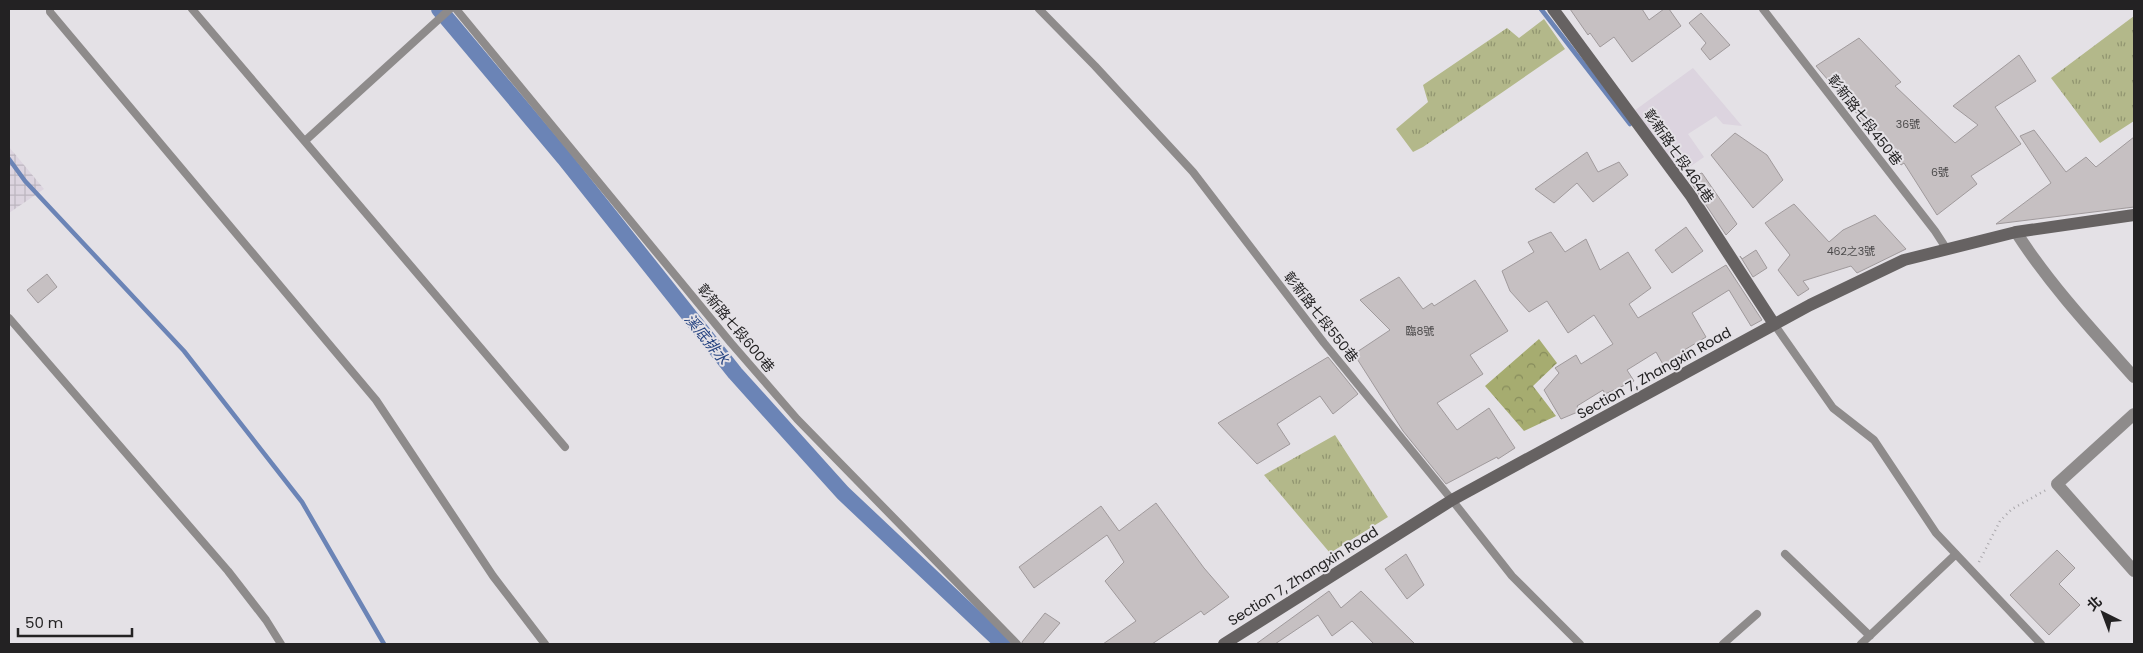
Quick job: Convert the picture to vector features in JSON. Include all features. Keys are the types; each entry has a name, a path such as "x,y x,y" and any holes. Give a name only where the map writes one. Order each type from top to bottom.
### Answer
{"street":[{"name":"彰新路七段464巷","path":"1553,9 1690,196 1774,324"},
{"name":"Section 7, Zhangxin Road","path":"1224,644 1452,500 1774,324 1904,260 2016,232 2134,215"},
{"path":"2016,232 2055,288 2134,377"},
{"path":"2134,414 2057,484 2134,571"}],"lane":[{"path":"50,9 50,12 376,400 493,576 546,644"},
{"path":"192,9 306,140 565,447"},
{"path":"306,140 450,9"},
{"name":"彰新路七段600巷","path":"456,9 730,342 797,419 1017,644"},
{"name":"彰新路七段550巷","path":"1039,9 1095,66 1193,172 1324,342 1512,576 1580,644"},
{"name":"彰新路七段450巷","path":"1763,9 1935,231 1946,248"},
{"path":"9,318 228,571 266,620 281,644"},
{"path":"1774,324 1833,408 1874,440 1936,533 2041,644"},
{"path":"1785,554 1870,636"},
{"path":"1861,644 1956,554"},
{"path":"1723,644 1757,614"}],"path":[{"path":"1973,572 2000,521 2012,509 2057,484"}],"shaded area":[{"path":"1693,68 1742,126 1723,124 1716,116 1688,134 1704,157 1681,173 1634,111"},
{"path":"9,147 44,189 9,213"}],"green space":[{"path":"2134,16 2134,121 2100,143 2051,78"},
{"path":"1544,19 1565,49 1413,152 1396,129 1428,102 1423,85 1507,28 1519,38"},
{"path":"1539,339 1557,363 1533,386 1556,416 1524,431 1485,386"},
{"path":"1335,435 1388,517 1330,553 1264,475"}],"building":[{"path":"1570,9 1642,9 1649,20 1664,9 1669,9 1681,26 1632,62 1614,37 1600,47 1590,33 1588,35"},
{"path":"1701,13 1730,45 1710,60 1701,49 1706,43 1689,23"},
{"path":"1859,38 1901,82 1895,86 1955,143 1978,125 1953,106 2019,55 2036,81 1995,107 2021,144 1971,176 1977,184 1937,215 1904,163 1901,165 1816,66"},
{"path":"2034,130 2066,172 2086,157 2096,167 2134,137 2134,207 1996,224 2051,183 2020,136"},
{"path":"1735,133 1767,155 1783,180 1753,208 1711,155"},
{"path":"1587,152 1598,172 1619,162 1628,175 1593,202 1577,183 1554,203 1535,189"},
{"path":"1702,173 1737,224 1726,235 1688,178"},
{"path":"1794,204 1829,242 1843,230 1875,215 1906,249 1857,273 1851,266 1803,281 1809,289 1798,296 1778,270 1790,255 1765,223"},
{"path":"1686,227 1703,251 1672,273 1655,250"},
{"path":"1551,232 1565,252 1586,239 1600,270 1628,252 1651,288 1629,304 1638,318 1726,265 1762,320 1751,326 1729,290 1692,313 1706,337 1681,352 1684,358 1665,368 1656,352 1627,370 1634,381 1605,394 1603,390 1577,406 1580,411 1561,419 1544,390 1559,373 1555,368 1576,355 1581,364 1613,344 1594,315 1568,333 1547,301 1529,312 1510,291 1502,271 1534,252 1528,242"},
{"path":"1756,250 1767,268 1753,277 1740,256 1742,259"},
{"path":"47,274 57,287 38,303 27,290"},
{"path":"1399,277 1423,309 1432,303 1434,306 1475,280 1508,331 1470,355 1483,374 1437,403 1457,430 1489,408 1515,448 1498,459 1497,457 1446,484 1403,431 1354,354 1390,330 1360,300"},
{"path":"1328,357 1358,394 1333,414 1320,396 1277,424 1290,444 1257,464 1218,423"},
{"path":"1156,503 1204,568 1229,597 1204,615 1201,611 1152,644 1103,644 1136,621 1105,581 1124,562 1107,535 1034,588 1019,567 1101,506 1119,531"},
{"path":"2057,550 2075,568 2059,584 2080,605 2049,635 2010,595"},
{"path":"1406,554 1424,585 1407,599 1385,569"},
{"path":"1329,591 1341,608 1361,591 1415,644 1374,644 1352,621 1332,636 1318,615 1275,644 1256,644"},
{"path":"1045,613 1060,623 1042,644 1022,644 1022,642"}],"waterway":[{"name":"溪底排水","path":"439,9 564,158 735,373 843,493 1003,644"},
{"path":"1541,9 1630,124"},
{"path":"9,159 25,181 184,351 302,502 384,644"}]}
